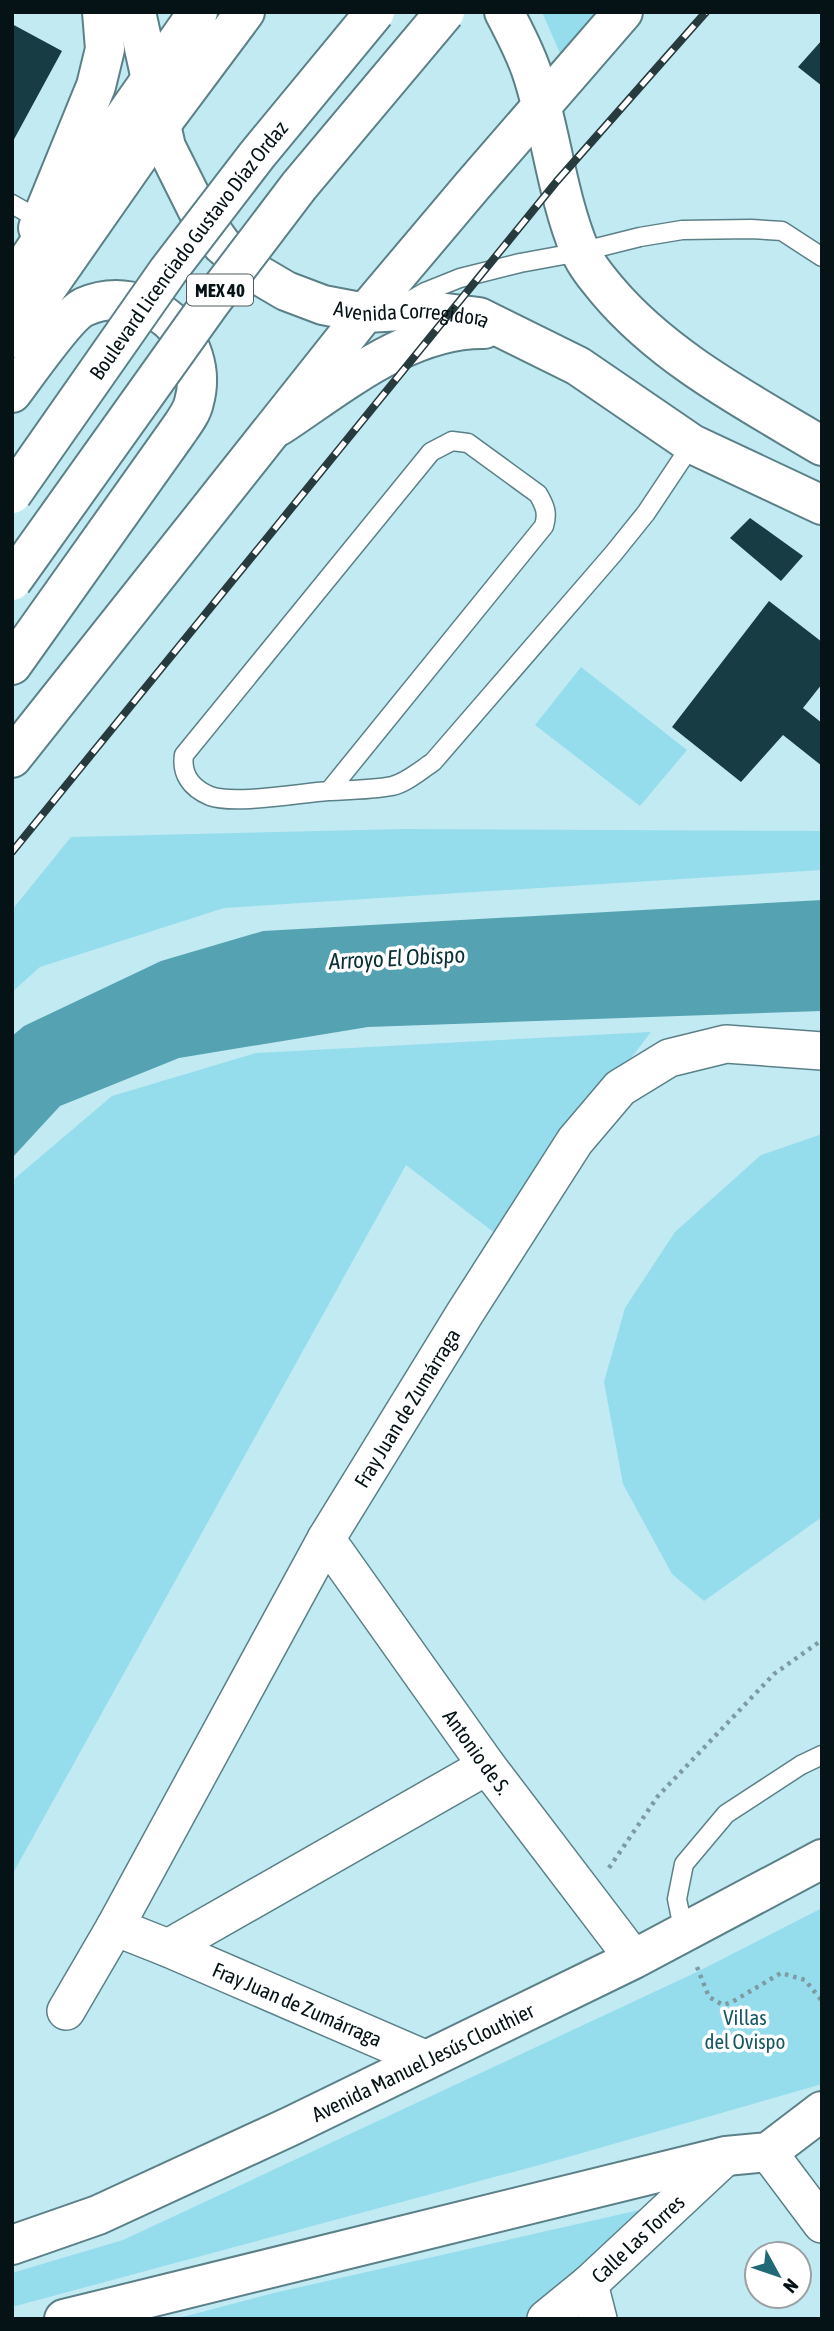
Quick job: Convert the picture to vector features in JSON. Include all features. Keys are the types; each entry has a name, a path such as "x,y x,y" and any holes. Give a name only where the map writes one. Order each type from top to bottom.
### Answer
{"street":[{"path":"12,284 29,225 65,166 96,86 105,49 102,12"},
{"name":"Avenida Corregidora","path":"136,12 166,147 199,213 222,244 252,271 286,291 323,305 379,312 465,314 479,317 589,373 692,444 822,505"},
{"path":"29,225 150,80 198,12"},
{"path":"12,338 160,126 245,12"},
{"name":"Boulevard Licenciado Gustavo Díaz Ordaz","path":"12,494 168,271 257,155 375,12"},
{"name":"MEX 40","path":"12,581 113,437 299,186 445,12"},
{"path":"504,12 531,70 558,181 580,253 595,275 619,304 656,339 705,374 822,446"},
{"path":"12,758 272,431 379,312 540,107 623,12"},
{"path":"12,393 55,336 82,308 118,299 154,307 182,331 197,365 194,402 176,435 12,665"},
{"path":"272,431 392,354 432,338 468,329 504,330"},
{"name":"Fray Juan de Zumárraga","path":"66,2011 115,1927 326,1539 575,1141 620,1088 669,1058 726,1044 822,1051"},
{"name":"Antonio de S.","path":"326,1539 487,1766 634,1959"},
{"path":"168,1948 487,1766"},
{"name":"Avenida Manuel Jesús Clouthier","path":"12,2245 98,2215 428,2060 634,1959 822,1859"},
{"name":"Fray Juan de Zumárraga","path":"115,1927 428,2060"},
{"path":"64,2319 726,2156 768,2152 822,2111"},
{"path":"768,2152 822,2224"},
{"name":"Calle Las Torres","path":"546,2319 589,2284 726,2156"},
{"path":"589,2284 598,2319"}],"lane":[{"path":"379,312 460,278 682,230 782,231 822,257"},
{"path":"329,791 544,526 547,515 538,494 468,443 452,441 431,452 184,755 182,767 186,778 195,787 210,796 233,799 329,791 395,785 433,762 613,554 646,513 692,444"},
{"path":"684,1933 677,1899 684,1864 726,1814 801,1765 822,1755"}],"path":[{"path":"589,1900 659,1796 774,1674 822,1640"},
{"path":"684,1933 709,1997 716,2002 723,2005 732,2002 781,1973 805,1980 822,2001"}],"green space":[{"path":"542,12 595,12 560,53"},
{"path":"581,667 687,750 640,806 535,725"},
{"path":"405,829 822,831 822,870 224,908 40,967 12,992 12,910 71,837"},
{"path":"651,1032 496,1234 406,1165 12,1875 13,1180 112,1096 256,1053"},
{"path":"822,1134 822,1517 704,1601 672,1574 623,1484 604,1382 625,1308 675,1232 761,1155"},
{"name":"Villas del Ovispo","path":"822,1908 822,2084 554,2161 12,2307 12,2273 123,2240 699,1971"},
{"path":"666,2204 524,2319 175,2319 274,2293"}],"water":[{"name":"Arroyo El Obispo","path":"822,900 822,1011 368,1027 179,1058 60,1106 12,1158 12,1036 24,1026 161,961 263,931"}],"building":[{"path":"12,24 62,51 12,143"},
{"path":"822,40 822,86 798,67"},
{"path":"750,518 803,556 781,581 730,538"},
{"path":"769,601 822,642 822,684 803,708 822,723 822,766 783,735 741,782 672,727"}],"railway":[{"path":"12,852 557,181 706,12"}]}
